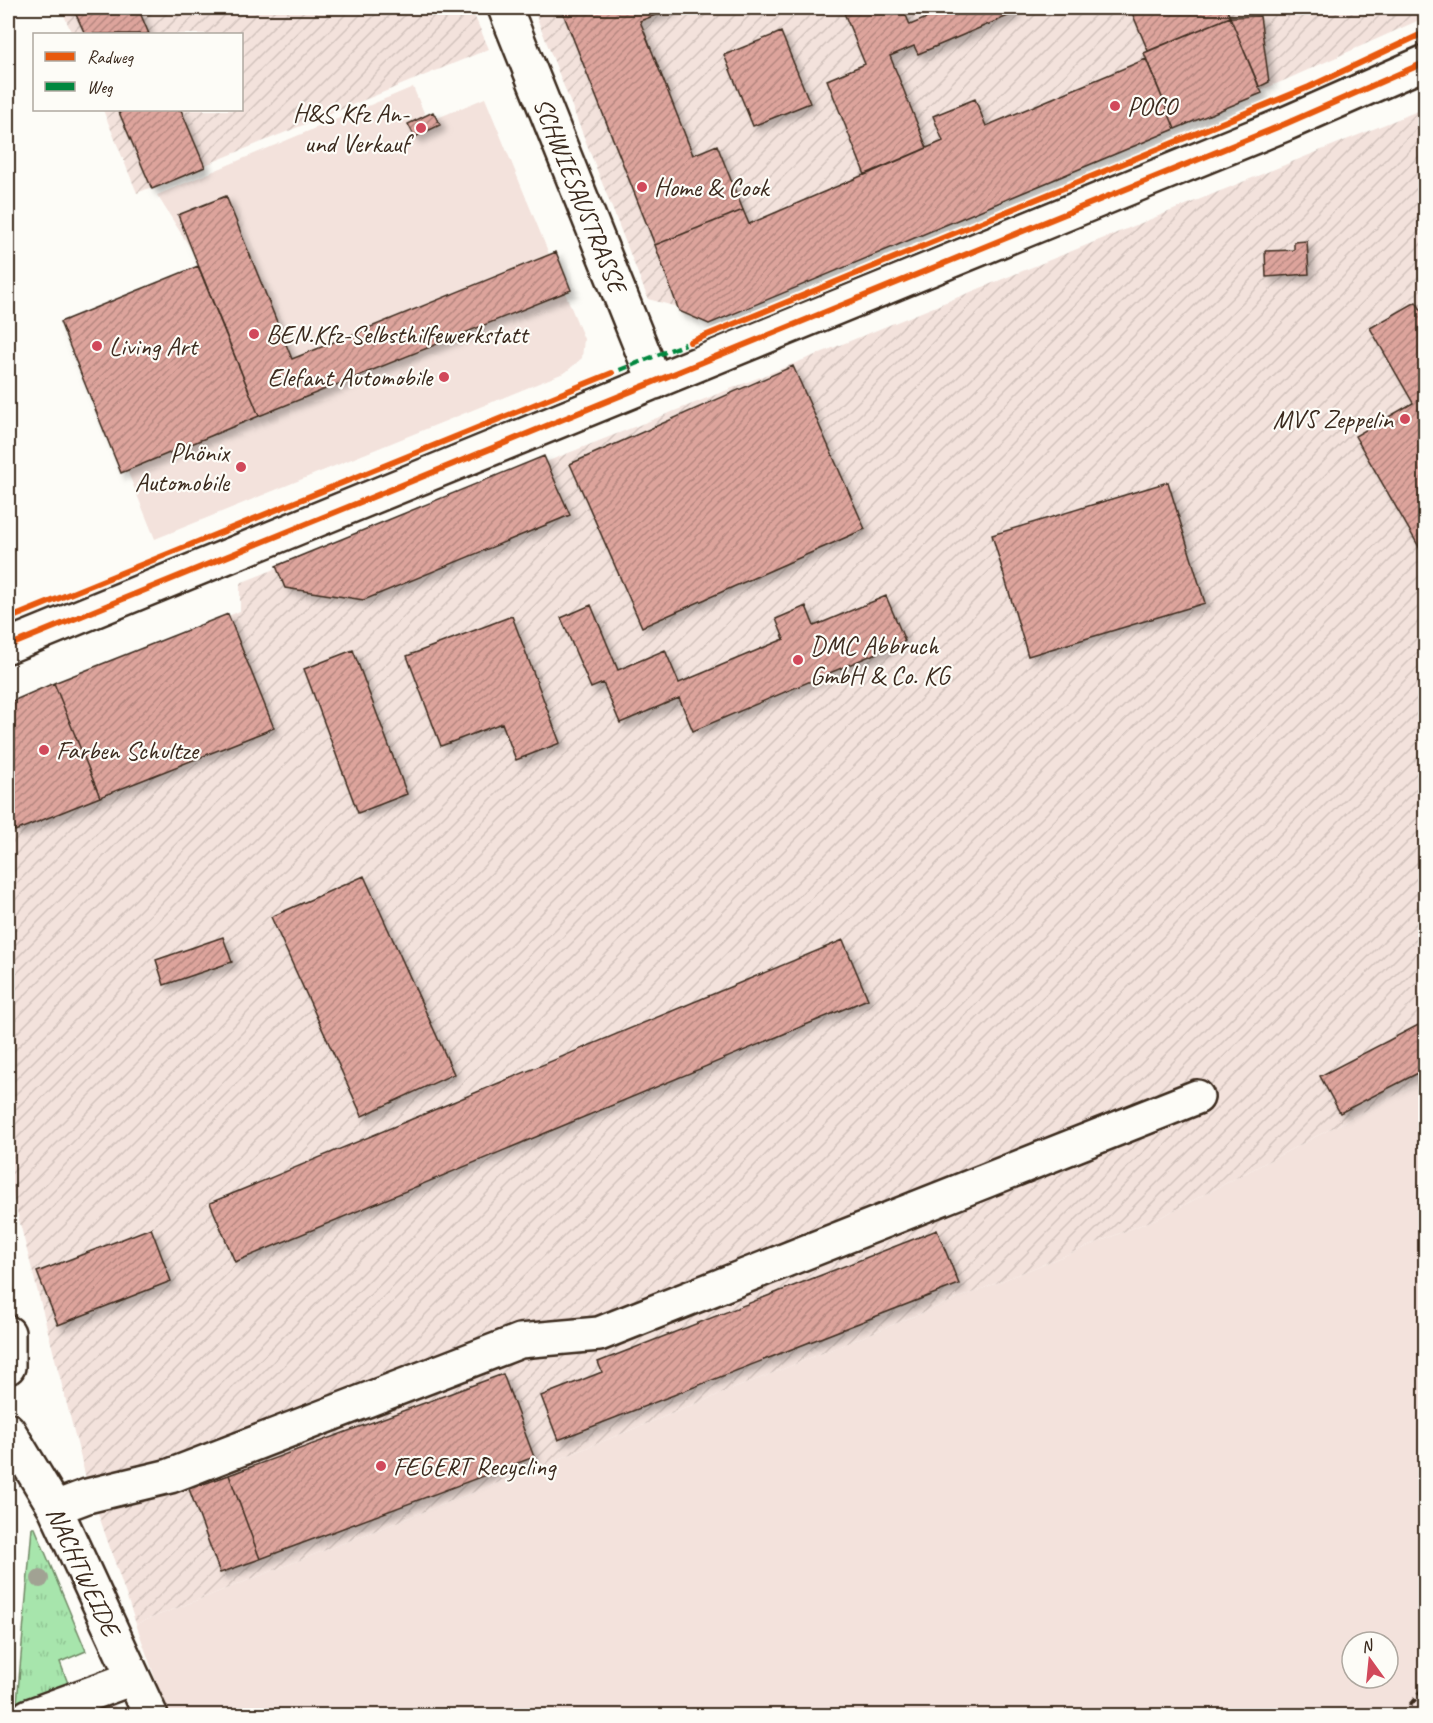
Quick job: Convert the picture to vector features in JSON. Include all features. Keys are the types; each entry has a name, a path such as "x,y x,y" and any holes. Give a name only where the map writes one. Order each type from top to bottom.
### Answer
{"street":[{"name":"SCHWIESAUSTRASSE","path":"505,8 655,382"},
{"path":"8,646 1311,114 1425,62"},
{"path":"55,1508 87,1496 170,1476 520,1341 599,1334 1197,1096"},
{"path":"8,1333 8,1367"},
{"name":"NACHTWEIDE","path":"8,1430 55,1508 151,1716"},
{"path":"29,1716 133,1678"}],"shaded area":[{"path":"61,8 471,8 489,49 137,193 103,111 243,111 243,33 72,33"},
{"path":"533,8 1425,8 1426,17 1283,81 710,316 648,299"},
{"path":"413,87 428,122 485,98 584,339 582,358 566,372 155,539 68,325 204,270 157,195"},
{"path":"1425,108 1425,1080 1163,1216 554,1461 136,1624 86,1478 8,1177 8,710 240,611 240,583 798,362"},
{"path":"1425,1080 1425,1715 168,1715 136,1624 554,1461 1163,1216"},
{"path":"111,1698 119,1715 63,1716"}],"green space":[{"path":"32,1528 35,1528 86,1651 60,1662 69,1686 17,1703"}],"building":[{"path":"73,8 138,8 149,33 85,33"},
{"path":"561,8 674,8 640,21 693,155 717,145 743,210 655,245"},
{"path":"842,8 903,8 910,25 950,8 1013,8 1015,13 918,54 914,46 890,56 927,148 865,175 827,80 865,64"},
{"path":"1130,8 1226,8 1230,17 1148,51"},
{"path":"1260,16 1269,82 1259,87 1230,17"},
{"path":"1230,17 1262,93 1175,129 1144,53"},
{"path":"781,32 810,103 753,126 724,55"},
{"path":"1146,59 1175,129 709,324 679,311 655,245 743,210 749,224 943,141 933,116 975,99 986,126"},
{"path":"118,111 181,111 205,167 152,189"},
{"path":"433,112 440,125 415,137 408,124"},
{"path":"226,196 292,359 556,252 571,290 259,416 178,215"},
{"path":"1307,241 1309,274 1266,277 1265,251 1294,250 1294,242"},
{"path":"198,266 259,416 121,473 60,322"},
{"name":"MVS Zeppelin","path":"1416,302 1426,318 1426,559 1355,436 1413,403 1370,328"},
{"path":"793,366 865,529 642,627 570,464"},
{"path":"544,456 570,515 364,600 285,588 276,566"},
{"path":"1168,482 1205,603 1028,656 992,535"},
{"name":"DMC Abbruch GmbH & Co. KG","path":"886,596 905,641 693,731 679,698 620,723 603,683 591,688 561,618 591,605 618,670 665,650 679,683 784,639 776,619 806,606 814,626"},
{"path":"228,614 274,728 100,797 54,683"},
{"path":"512,616 560,743 516,760 502,723 441,746 407,656"},
{"path":"353,650 407,794 358,813 304,669"},
{"name":"Farben Schultze","path":"54,683 100,797 15,831 8,812 8,703"},
{"path":"364,876 454,1074 362,1116 271,917"},
{"path":"223,937 232,962 164,985 156,960"},
{"path":"843,940 868,999 235,1262 210,1203"},
{"path":"1426,1021 1426,1069 1340,1113 1320,1076"},
{"path":"151,1228 171,1281 58,1325 37,1272"},
{"path":"937,1230 959,1284 558,1440 541,1396 602,1372 598,1362"},
{"name":"FEGERT Recycling","path":"503,1374 534,1457 260,1559 229,1475"},
{"path":"229,1475 260,1559 220,1573 189,1489"}],"railway":[{"path":"1401,1716 1426,1686"}],"marked path":[{"path":"607,375 693,341"}],"cycle path":[{"path":"690,342 1309,87 1426,32"},
{"path":"8,646 1285,124 1426,62"},
{"path":"8,619 612,373"}],"place":[{"name":"POCO","path":"1115,106"},
{"name":"H&S Kfz An- und Verkauf","path":"421,128"},
{"name":"Home & Cook","path":"642,187"},
{"name":"BEN.Kfz-Selbsthilfewerkstatt","path":"254,334"},
{"name":"Living Art","path":"97,346"},
{"name":"Elefant Automobile","path":"444,377"},
{"name":"MVS Zeppelin","path":"1405,419"},
{"name":"Phönix Automobile","path":"241,467"},
{"name":"DMC Abbruch GmbH & Co. KG","path":"798,660"},
{"name":"Farben Schultze","path":"44,750"},
{"name":"FEGERT Recycling","path":"381,1466"}]}
